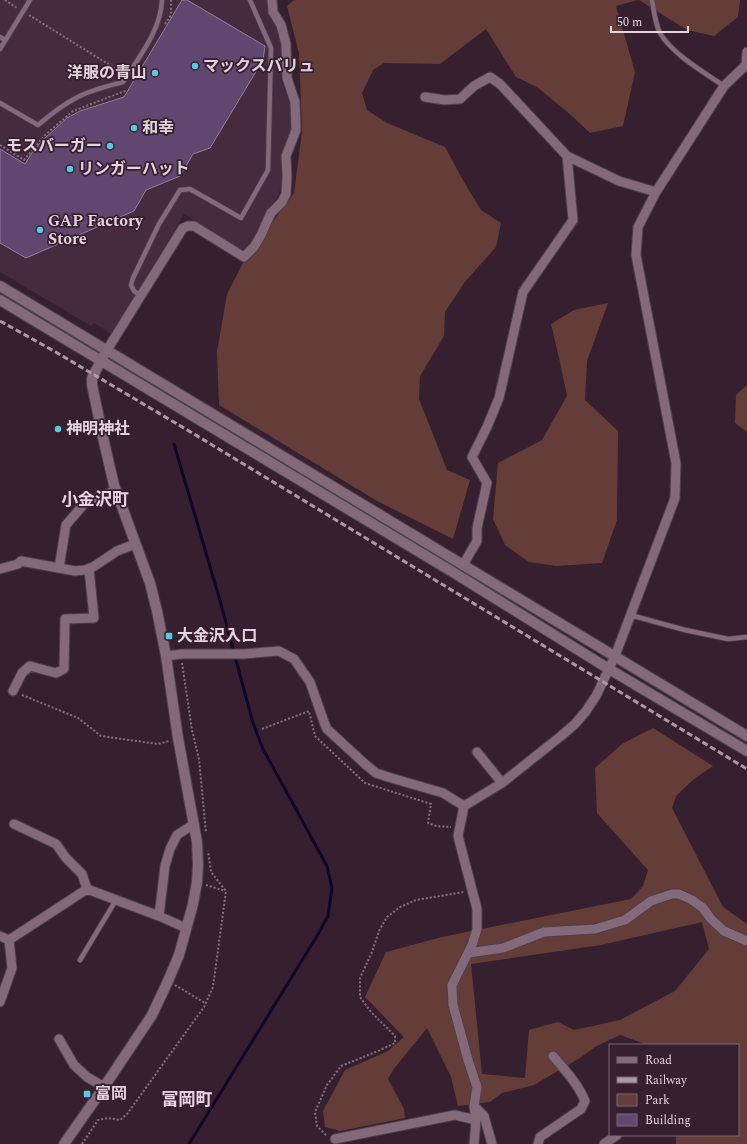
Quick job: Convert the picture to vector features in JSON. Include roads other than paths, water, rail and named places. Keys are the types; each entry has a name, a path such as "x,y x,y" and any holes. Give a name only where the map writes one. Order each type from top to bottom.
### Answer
{"street":[{"path":"64,1144 152,1015 179,955 193,904 198,865 197,842 157,611 150,583 116,490 104,442 92,385 92,378 106,350 183,228 194,226 244,257 254,247 271,213 282,202 286,194 286,156 296,130 295,102 286,78 286,44 281,25 273,12 272,0"},
{"path":"474,1144 476,1120 474,1106 476,1087 453,1005 452,985 468,953 477,929 477,909 458,836 464,806 502,784 575,724 586,712 610,669 675,498 676,463 636,255 638,227 656,192 724,86 746,64 747,52"},
{"path":"425,97 445,100 460,99 474,86 490,77 500,84 567,156 619,181 656,192"},
{"path":"463,565 477,541 477,528 487,484 472,457 499,398 523,292 573,220 567,156"},
{"path":"0,286 747,736"},
{"path":"0,300 747,751"},
{"path":"59,568 66,525 84,504 116,490"},
{"path":"0,569 18,564 21,561 75,571 89,569 117,551 135,544"},
{"path":"13,691 22,673 30,666 56,673 64,669 65,619 94,618 89,569"},
{"path":"166,656 182,654 243,654 279,651 294,659 310,682 327,729 365,764 376,773 442,793 464,806"},
{"path":"477,752 502,784"},
{"path":"14,824 56,844 66,858 82,874 87,890"},
{"path":"159,916 165,866 170,849 177,835 194,824"},
{"path":"87,890 159,916 186,928"},
{"path":"9,940 87,890"},
{"path":"468,953 503,948 544,932 595,929 625,920 651,901 672,894 679,894 692,900 703,908 711,919 724,931 747,941"},
{"path":"0,936 9,940"},
{"path":"0,1002 12,968 9,940"},
{"path":"59,1040 74,1065 104,1087"},
{"path":"538,1144 540,1137 581,1109 585,1101 580,1090 569,1074 553,1056"},
{"path":"474,1106 484,1116 492,1144"},
{"path":"335,1139 455,1115 476,1120"},
{"path":"604,1144 616,1136"}],"lane":[{"path":"0,49 30,0"},
{"path":"0,103 38,125 56,110 77,97 100,88 123,82 154,33 162,11 162,0"},
{"path":"141,296 134,291 131,285 133,278 159,224 180,190 190,189 241,218 268,170 271,48 250,0"},
{"path":"652,0 655,19 667,44 724,86"},
{"path":"0,37 5,40"},
{"path":"630,615 685,630 728,639 747,637"},
{"path":"80,960 116,900"}],"waterway":[{"path":"174,444 219,597 253,723 263,749 327,866 332,888 328,916 317,936 189,1144"}],"railway":[{"path":"0,321 54,351 194,434 747,769"}],"place":[{"name":"マックスバリュ","path":"195,66"},
{"name":"洋服の青山","path":"155,73"},
{"name":"和幸","path":"134,128"},
{"name":"モスバーガー","path":"110,146"},
{"name":"リンガーハット","path":"70,169"},
{"name":"GAP Factory Store","path":"40,230"},
{"name":"神明神社","path":"58,429"},
{"name":"大金沢入口","path":"169,636"},
{"name":"富岡","path":"87,1094"}],"district":[{"name":"小金沢町","path":"95,500"},
{"name":"富岡町","path":"187,1100"}]}
